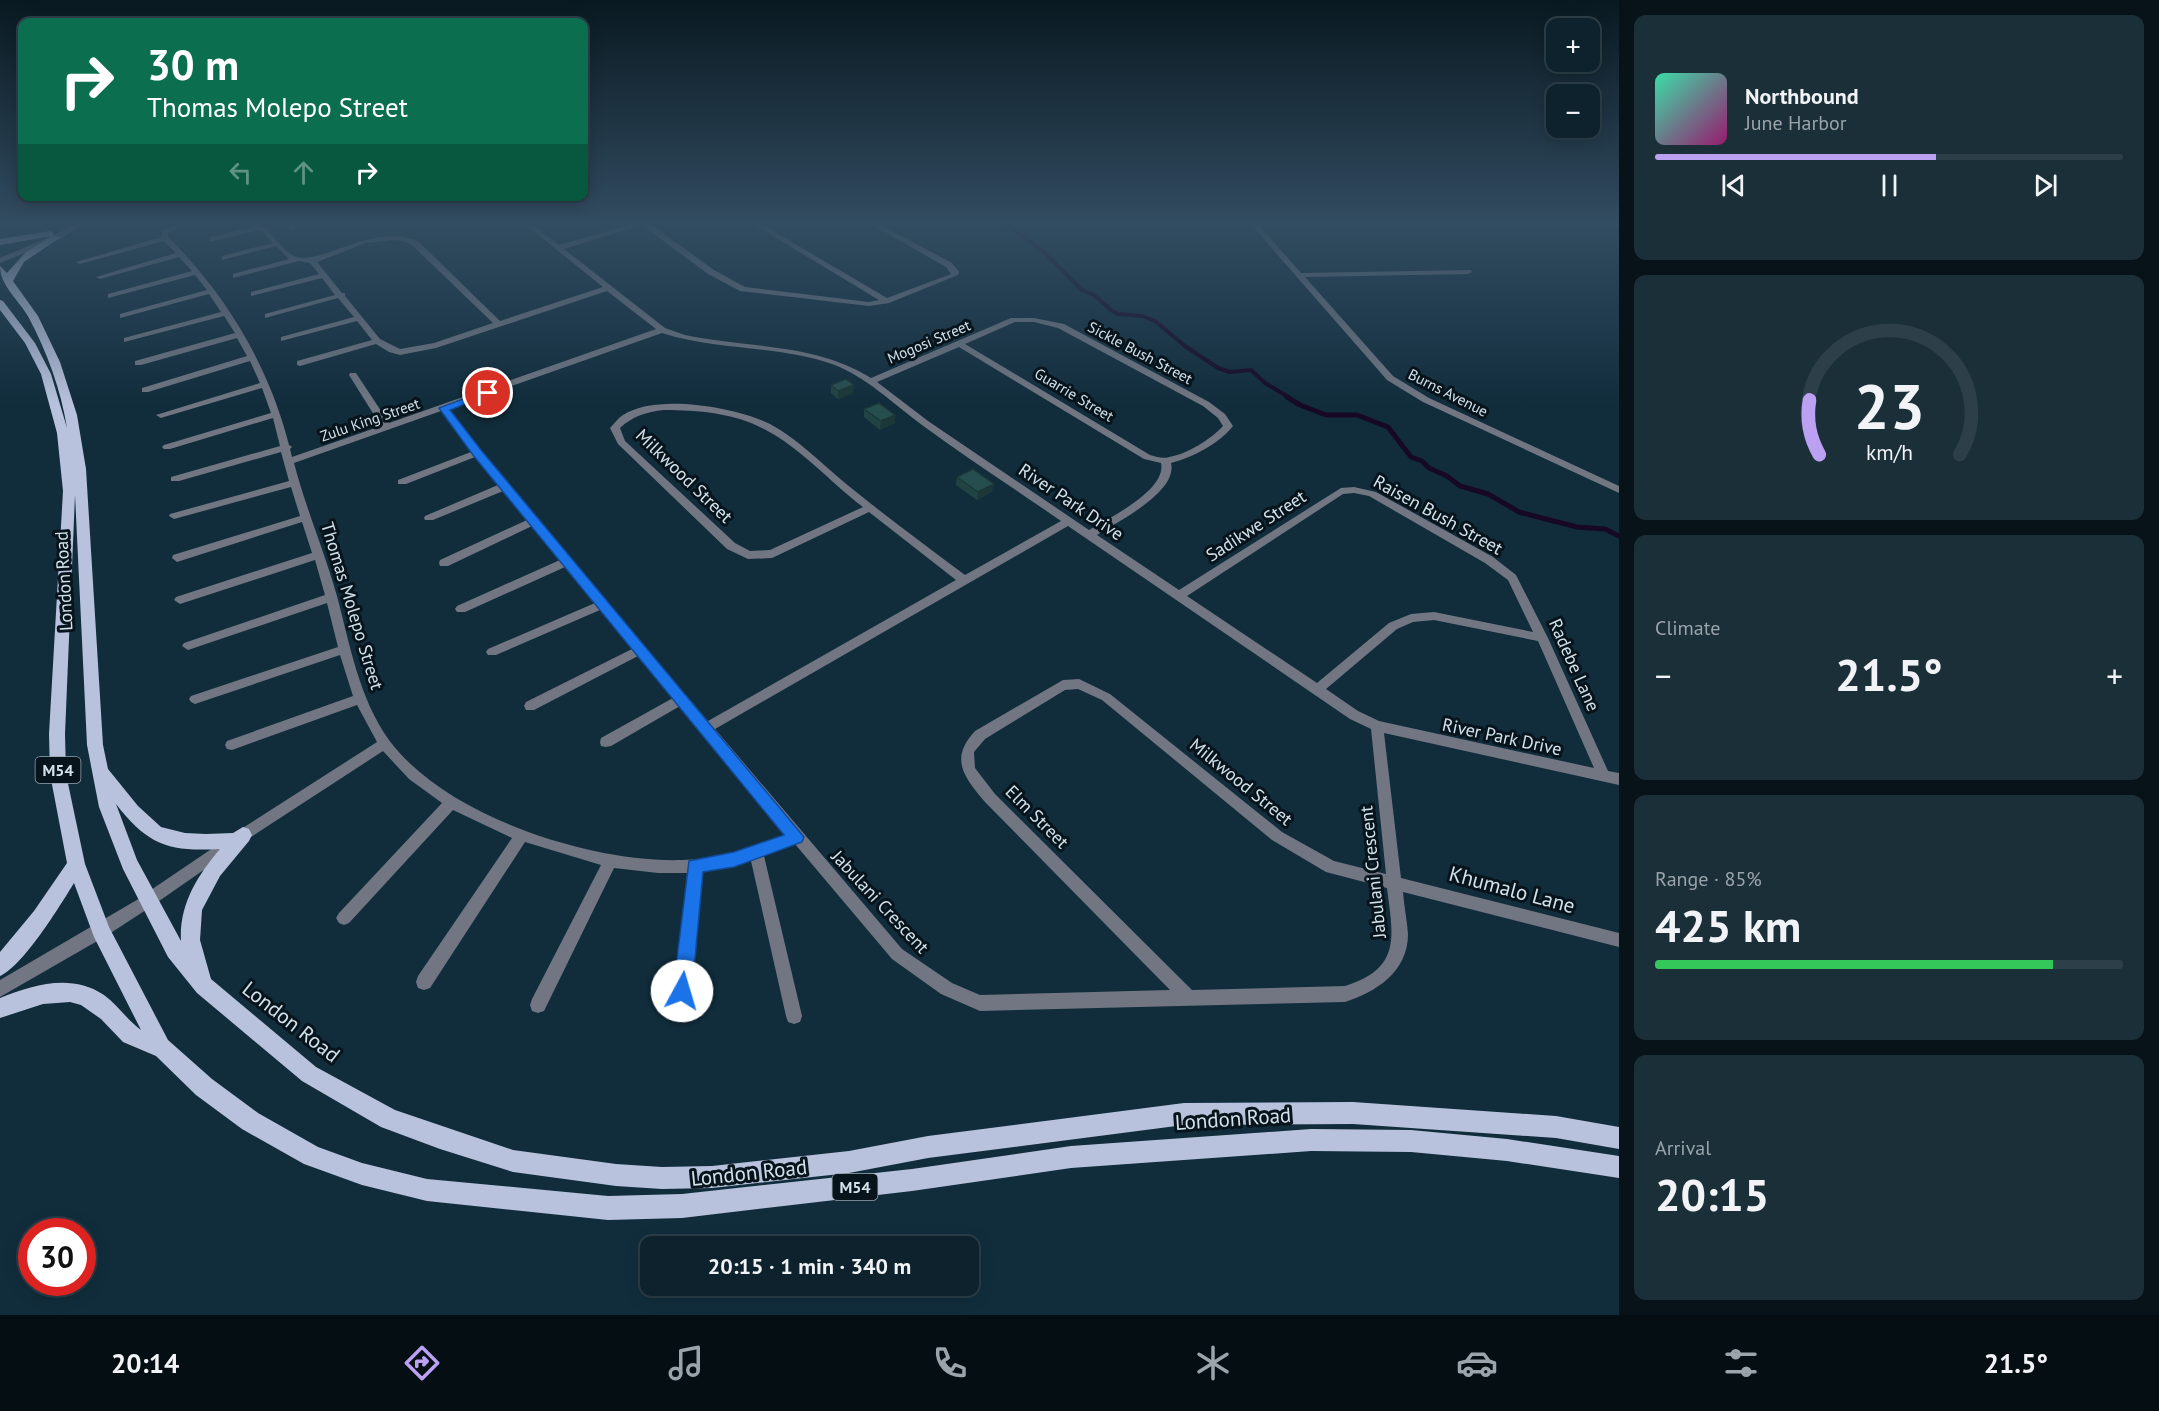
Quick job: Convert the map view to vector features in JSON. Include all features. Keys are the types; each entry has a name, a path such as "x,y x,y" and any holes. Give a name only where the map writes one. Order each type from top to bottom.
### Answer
{"main road":[{"name":"London Road","path":"10,282 33,316 55,362 71,415 80,469 95,745 108,807 129,863 175,950 204,986 309,1074 389,1119 513,1161 616,1175 662,1178 712,1177 849,1162 928,1147 1184,1114 1353,1113 1556,1127 1619,1138"},
{"name":"London Road","path":"0,303 30,343 46,374 63,433 69,490 68,567 57,734 58,764 76,864 101,931 161,1047 204,1088 250,1122 312,1156 362,1174 427,1190 608,1208 682,1206 912,1180 1071,1157 1311,1140 1411,1142 1507,1150 1619,1167"},
{"path":"100,770 144,826 158,835 187,842 238,838"},
{"path":"204,986 190,942 189,922 194,904 217,866 238,838"},
{"path":"0,966 29,935 76,864"},
{"path":"0,1008 36,996 69,991 83,993 100,1005 122,1030 148,1044 161,1047"}],"street":[{"path":"111,296 159,282"},
{"name":"Thomas Molepo Street","path":"204,282 225,312 265,384 286,447 294,483 319,555 344,649 361,698 384,744 421,781 488,821 521,836 562,850 610,862 664,867 695,866 734,859 796,837"},
{"path":"254,294 295,282"},
{"path":"332,282 377,341 392,350 410,351 608,288"},
{"path":"455,282 498,324"},
{"name":"River Park Drive","path":"601,282 662,330 690,338 821,358 846,367 1354,715 1377,726 1619,779"},
{"path":"731,282 743,289 858,304 886,301 939,282"},
{"path":"855,282 886,301"},
{"name":"Burns Avenue","path":"1306,282 1390,378 1426,400 1619,490"},
{"path":"123,316 211,291"},
{"path":"268,316 342,295"},
{"path":"127,340 225,312"},
{"path":"284,339 360,318"},
{"name":"Mogosi Street","path":"869,382 1014,320 1034,320"},
{"name":"Sickle Bush Street","path":"1034,320 1061,326 1206,404 1226,421 1228,426 1221,435 1170,460"},
{"name":"Zulu King Street","path":"290,461 662,330"},
{"path":"138,363 238,335"},
{"path":"300,363 377,341"},
{"name":"Guarrie Street","path":"960,344 1138,452 1170,460"},
{"path":"145,390 251,358"},
{"path":"353,375 387,428"},
{"path":"161,415 265,384"},
{"name":"Milkwood Street","path":"870,508 772,554 748,555 731,546 621,442 615,428 621,420 636,412 660,405 691,408 754,420 775,431 964,580"},
{"name":"Jabulani Crescent","path":"444,408 477,453 535,520 639,650 897,954 920,973 960,997 980,1003 1345,994 1370,984 1384,974 1400,948 1377,726"},
{"path":"167,447 276,414"},
{"path":"175,479 286,447"},
{"path":"402,482 477,453"},
{"path":"1090,534 1149,496 1161,484 1170,460"},
{"path":"174,516 294,483"},
{"path":"429,518 505,486"},
{"name":"Sadikwe Street","path":"1179,596 1334,495 1345,490 1354,490"},
{"name":"Raisen Bush Street","path":"1354,490 1379,498 1489,560 1506,572"},
{"path":"177,558 307,517"},
{"path":"444,563 535,520"},
{"path":"705,728 1070,520"},
{"path":"180,600 319,555"},
{"path":"461,609 568,561"},
{"name":"Radebe Lane","path":"1506,572 1516,584 1542,638 1604,776"},
{"path":"188,646 331,597"},
{"path":"492,652 603,604"},
{"path":"1317,690 1394,626 1411,618 1434,616 1542,638"},
{"path":"195,699 344,649"},
{"path":"530,706 639,650"},
{"name":"Milkwood Street","path":"1078,684 1097,691 1117,705 1291,845 1331,867 1353,874 1394,881"},
{"name":"Elm Street","path":"1078,684 1063,685 1053,689 980,735 969,747 967,765 972,777 990,798 1189,998"},
{"path":"232,745 361,698"},
{"path":"606,742 681,700"},
{"path":"0,989 101,931 238,838 384,744"},
{"path":"344,918 452,801"},
{"path":"424,982 521,836"},
{"path":"756,852 794,1016"},
{"path":"538,1005 610,862"},
{"path":"682,991 695,866"},
{"name":"Khumalo Lane","path":"1394,881 1619,940"}],"building":[{"path":"846,379 854,385 838,391 831,385"},
{"path":"879,403 895,415 881,421 864,409"},
{"path":"973,469 994,484 978,492 957,477"}],"waterway":[{"path":"1074,282 1118,314 1142,316 1155,321 1185,346 1218,368 1230,372 1251,370 1265,383 1290,398"},
{"path":"1287,397 1300,405 1326,415 1357,415 1388,427 1411,457 1422,461 1429,468 1447,476 1460,486 1488,494 1519,512 1577,527 1605,529 1619,536"}],"route":[{"path":"488,393 444,408 477,453 796,837 734,859 695,866 682,991"}]}
